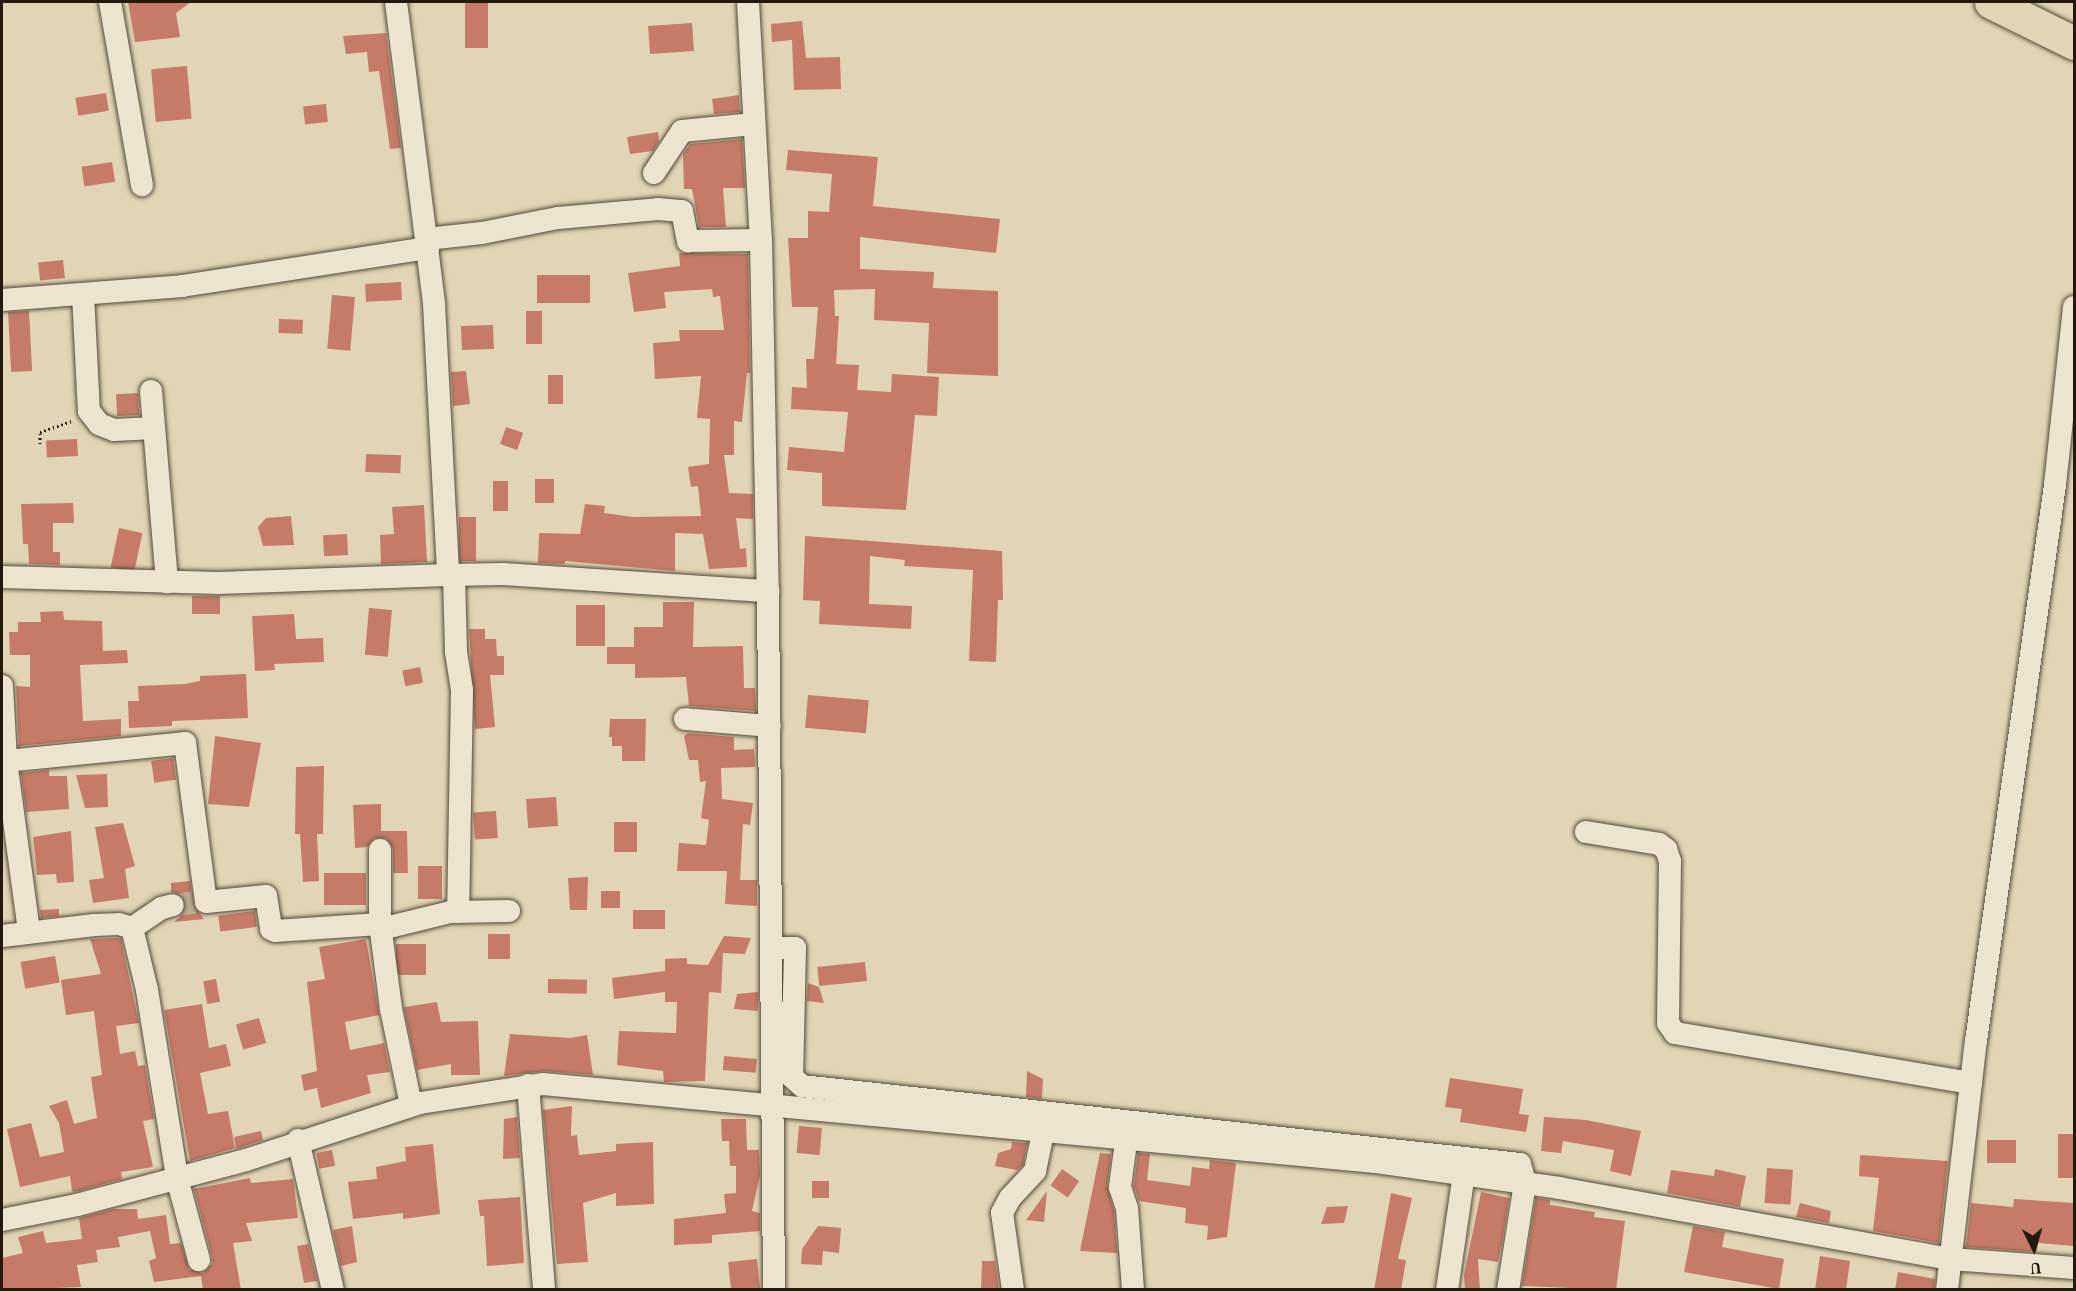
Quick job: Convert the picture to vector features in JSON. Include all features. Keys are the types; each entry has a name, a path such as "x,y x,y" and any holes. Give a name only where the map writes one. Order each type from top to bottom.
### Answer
{"highway":[{"path":"1991,2 2074,43"}],"street":[{"path":"110,2 142,185"},
{"path":"396,2 427,244 456,652 462,690 458,912"},
{"path":"748,2 761,240 770,726 780,948 773,1105 774,1290"},
{"path":"654,173 682,131 754,124"},
{"path":"2,300 182,286 427,244 558,218 658,209 682,211 688,241 761,240"},
{"path":"82,294 89,411 99,424 114,430 154,428"},
{"path":"1947,1290 1958,1260 1971,1083 2055,485 2073,338 2074,307"},
{"path":"151,391 167,582"},
{"path":"2,577 167,582 503,574 768,591"},
{"path":"2,686 6,761 29,932"},
{"path":"685,719 770,726"},
{"path":"6,761 185,743 204,902 266,896 271,929 275,931 381,927 458,912 509,911"},
{"path":"1586,832 1659,844 1666,849 1670,861 1668,1023 1675,1033 1971,1083"},
{"path":"380,850 381,927 392,1009 411,1105"},
{"path":"132,928 162,908 173,905"},
{"path":"2,936 119,924 132,928"},
{"path":"132,928 147,990 177,1178 199,1260"},
{"path":"780,948 795,948 795,1083 1046,1122"},
{"path":"528,1085 544,1290"},
{"path":"2,1220 246,1160 298,1140 411,1105 477,1091 528,1085 773,1105 1046,1122 1511,1161 1523,1169 1525,1184 1508,1290"},
{"path":"1013,1290 1002,1213 1010,1198 1035,1172 1046,1122"},
{"path":"1128,1129 1246,1148 1464,1174 1958,1260 2074,1268"},
{"path":"1128,1129 1120,1187 1127,1208 1133,1290"},
{"path":"298,1140 333,1290"},
{"path":"1447,1290 1464,1174"}],"path":[{"path":"40,444 40,432 89,411"}],"building":[{"path":"128,2 191,2 176,13 180,37 135,42"},
{"path":"465,2 488,2 488,48 465,48"},
{"path":"802,21 806,58 840,57 841,89 794,90 792,40 772,42 771,24"},
{"path":"692,23 694,51 650,54 648,26"},
{"path":"386,33 401,148 390,149 379,71 369,72 367,52 346,54 343,36"},
{"path":"187,66 192,119 156,122 151,69"},
{"path":"106,93 109,111 78,116 75,98"},
{"path":"739,95 740,112 714,114 712,99"},
{"path":"326,104 328,122 305,124 303,106"},
{"path":"658,132 659,141 653,151 630,154 627,137"},
{"path":"742,139 745,188 723,188 726,227 699,227 692,189 684,189 683,154 690,144"},
{"path":"788,150 878,157 873,206 1000,219 996,253 860,237 860,269 934,272 933,288 998,291 998,376 927,373 929,323 874,320 875,289 834,290 835,316 839,316 836,364 859,365 857,390 891,392 892,374 939,377 937,416 915,415 906,510 822,506 822,473 787,470 789,447 844,452 848,412 791,409 792,387 807,388 806,359 814,359 818,307 792,307 788,238 808,238 808,211 829,212 832,174 786,170"},
{"path":"112,162 115,182 85,187 81,167"},
{"path":"679,253 748,254 750,373 747,373 742,422 734,421 734,455 724,455 729,493 753,494 753,519 736,518 740,549 746,548 747,567 709,569 703,534 675,533 675,571 565,561 565,564 538,563 539,533 580,534 585,504 605,506 604,513 633,517 701,516 698,486 691,487 688,467 709,464 710,419 697,418 701,376 655,379 653,343 680,341 679,330 724,330 720,296 713,297 712,289 664,292 666,308 634,312 628,273 680,266"},
{"path":"63,260 65,278 40,281 38,263"},
{"path":"537,275 590,275 590,303 537,303"},
{"path":"401,282 402,300 366,302 365,284"},
{"path":"332,295 355,297 350,351 327,349"},
{"path":"29,311 32,371 11,372 8,312"},
{"path":"526,311 542,311 542,344 526,344"},
{"path":"279,319 303,320 302,334 279,333"},
{"path":"493,325 494,349 462,350 461,326"},
{"path":"466,371 470,404 453,406 451,372"},
{"path":"548,375 563,375 563,404 548,404"},
{"path":"138,393 139,415 117,416 116,394"},
{"path":"506,427 523,433 517,450 500,444"},
{"path":"77,439 78,456 47,458 46,441"},
{"path":"366,454 401,455 400,473 365,472"},
{"path":"535,479 554,479 554,503 535,503"},
{"path":"493,481 508,481 508,511 493,511"},
{"path":"73,503 74,523 53,523 53,552 60,552 60,565 29,564 28,544 23,544 21,504"},
{"path":"424,505 427,562 381,564 380,535 394,534 392,507"},
{"path":"291,516 294,545 263,546 258,527 266,518"},
{"path":"459,517 476,517 476,561 459,561"},
{"path":"119,528 142,533 134,572 111,567"},
{"path":"347,534 348,555 324,556 323,535"},
{"path":"805,536 1002,551 1003,600 998,600 996,662 969,661 973,570 904,566 905,560 870,556 869,604 912,606 911,629 819,624 820,601 803,600"},
{"path":"192,596 220,596 220,614 192,614"},
{"path":"663,602 694,602 693,647 743,646 744,688 755,688 756,711 689,706 686,677 635,678 635,664 607,664 607,647 634,647 634,627 663,627"},
{"path":"576,605 605,605 605,646 576,646"},
{"path":"369,608 392,610 388,657 365,655"},
{"path":"63,611 64,620 102,621 103,651 127,650 128,663 80,665 83,721 121,719 121,736 19,746 16,686 30,687 30,655 10,655 9,632 18,632 18,622 41,622 40,612"},
{"path":"294,614 296,639 323,638 324,662 274,664 275,670 255,671 252,616"},
{"path":"469,629 485,629 485,639 496,639 497,656 504,656 504,675 490,675 495,727 475,729"},
{"path":"420,667 423,683 405,686 402,670"},
{"path":"246,674 248,718 172,721 172,726 129,728 128,701 139,701 138,686 185,684 200,681 200,676"},
{"path":"808,695 869,700 866,733 805,728"},
{"path":"610,719 646,719 645,761 622,761 622,746 612,746 612,737 609,737"},
{"path":"688,733 734,737 734,750 754,749 755,767 721,768 722,799 753,803 750,825 743,824 740,880 757,880 757,906 725,904 727,871 677,871 679,843 706,845 709,820 701,818 706,781 700,782 698,760 689,760 684,736"},
{"path":"215,736 261,743 249,807 208,804"},
{"path":"173,758 176,780 154,783 151,761"},
{"path":"324,766 323,834 317,834 319,881 303,882 300,834 295,834 296,767"},
{"path":"49,770 49,776 67,776 69,809 26,812 21,773"},
{"path":"107,774 108,807 85,808 76,775"},
{"path":"556,797 558,826 528,828 526,799"},
{"path":"381,804 381,831 407,831 408,873 393,873 393,849 386,838 374,838 367,847 355,848 353,805"},
{"path":"496,811 498,838 475,840 473,813"},
{"path":"614,822 637,822 637,852 614,852"},
{"path":"123,823 135,866 125,869 129,898 93,903 89,880 104,878 95,827"},
{"path":"71,831 74,882 57,883 56,874 37,875 33,837"},
{"path":"418,866 442,866 442,899 418,899"},
{"path":"324,873 366,873 366,905 324,905"},
{"path":"588,877 587,910 570,910 568,878"},
{"path":"190,881 193,904 204,919 174,922 183,914 186,902 182,895 171,892 171,883"},
{"path":"601,891 620,891 620,908 601,908"},
{"path":"59,909 59,916 41,918 40,910"},
{"path":"633,910 665,910 665,929 633,929"},
{"path":"255,911 257,927 220,931 218,916"},
{"path":"488,934 510,934 510,959 488,959"},
{"path":"724,936 751,938 745,954 723,953 721,993 709,992 705,1081 664,1082 663,1071 617,1065 619,1031 676,1033 677,1002 665,1002 665,992 614,999 612,978 665,971 665,959 687,958 687,964 708,965"},
{"path":"90,939 121,939 139,1023 116,1026 120,1054 135,1051 138,1066 145,1065 154,1119 143,1121 153,1167 121,1172 122,1179 75,1192 72,1191 70,1176 20,1187 7,1129 31,1123 40,1157 64,1152 59,1123 49,1106 67,1100 74,1124 97,1118 91,1077 102,1075 94,1011 66,1015 61,980 101,974"},
{"path":"366,939 379,1015 345,1022 350,1050 384,1043 390,1072 367,1075 371,1093 321,1108 317,1088 304,1091 301,1075 317,1071 307,982 325,979 319,947"},
{"path":"396,944 426,944 426,975 396,975"},
{"path":"55,956 60,983 25,989 21,962"},
{"path":"865,962 867,981 819,986 817,967"},
{"path":"216,979 220,1002 207,1004 203,981"},
{"path":"548,979 587,980 587,994 548,993"},
{"path":"808,983 819,987 824,1003 807,1001"},
{"path":"758,992 758,1011 734,1009 737,994"},
{"path":"437,1002 441,1022 478,1021 480,1075 451,1075 451,1064 417,1070 404,1007"},
{"path":"202,1004 209,1048 226,1044 231,1066 200,1073 208,1114 228,1111 235,1148 190,1161 164,1010"},
{"path":"259,1018 266,1043 243,1050 236,1025"},
{"path":"510,1034 570,1038 587,1035 593,1075 544,1071 504,1076"},
{"path":"724,1056 757,1059 756,1073 723,1070"},
{"path":"1027,1071 1043,1079 1042,1099 1026,1097"},
{"path":"1450,1078 1523,1089 1519,1114 1529,1115 1526,1132 1460,1122 1462,1109 1445,1107"},
{"path":"572,1106 571,1136 577,1135 579,1155 616,1151 616,1144 653,1142 654,1204 616,1206 616,1193 583,1203 588,1262 557,1264 543,1110"},
{"path":"517,1117 520,1158 503,1159 504,1119"},
{"path":"1544,1117 1586,1120 1641,1131 1631,1176 1610,1171 1614,1150 1563,1141 1561,1153 1541,1151"},
{"path":"721,1119 746,1119 747,1150 759,1150 760,1175 752,1211 760,1213 760,1231 712,1235 712,1243 674,1245 674,1219 726,1213 724,1194 736,1193 736,1166 730,1166 729,1141 722,1141"},
{"path":"799,1126 822,1128 820,1155 797,1153"},
{"path":"261,1131 263,1140 236,1149 234,1137"},
{"path":"2058,1134 2074,1134 2074,1178 2058,1178"},
{"path":"1987,1140 2016,1140 2016,1163 1987,1163"},
{"path":"1012,1142 1027,1143 1023,1165 1017,1170 995,1166 998,1153 1011,1149"},
{"path":"433,1144 440,1214 403,1219 403,1213 353,1219 348,1182 377,1179 376,1167 406,1161 405,1147"},
{"path":"332,1150 335,1166 319,1169 316,1153"},
{"path":"1100,1153 1111,1154 1107,1186 1114,1211 1117,1253 1080,1251"},
{"path":"1138,1153 1150,1154 1147,1180 1190,1186 1192,1167 1209,1169 1210,1160 1236,1163 1227,1237 1207,1240 1208,1226 1185,1223 1186,1208 1139,1201 1134,1186"},
{"path":"1860,1155 1948,1161 1939,1243 1873,1231 1879,1178 1859,1176"},
{"path":"1767,1168 1793,1170 1790,1205 1765,1203"},
{"path":"1062,1169 1079,1181 1068,1197 1051,1185"},
{"path":"1715,1169 1746,1176 1740,1207 1667,1193 1671,1170 1714,1176"},
{"path":"250,1178 251,1183 293,1179 298,1218 246,1223 252,1241 233,1243 241,1290 203,1290 201,1276 154,1282 149,1261 156,1258 150,1231 118,1237 120,1247 96,1250 98,1262 77,1265 81,1287 2,1290 2,1258 23,1253 18,1237 43,1231 46,1243 82,1239 79,1218 113,1209 137,1209 138,1219 166,1215 170,1244 181,1243 189,1269 203,1273 212,1264 212,1257 194,1189"},
{"path":"812,1181 829,1181 829,1198 812,1198"},
{"path":"1047,1191 1044,1222 1026,1220"},
{"path":"1481,1192 1509,1198 1502,1243 1498,1262 1478,1259 1480,1290 1465,1290 1464,1275"},
{"path":"1391,1193 1412,1198 1398,1259 1406,1260 1401,1290 1374,1290"},
{"path":"520,1197 524,1263 487,1266 484,1216 480,1216 478,1200"},
{"path":"1536,1198 1550,1200 1550,1205 1595,1212 1594,1217 1625,1221 1616,1290 1522,1286"},
{"path":"2014,1199 2074,1203 2074,1246 2038,1243 2037,1252 1966,1247 1971,1203 2013,1207"},
{"path":"1800,1203 1831,1211 1829,1223 1796,1217"},
{"path":"1348,1206 1344,1223 1321,1224 1327,1207"},
{"path":"352,1226 357,1262 341,1266 333,1230"},
{"path":"818,1226 841,1228 839,1253 823,1251 822,1265 801,1264 802,1249"},
{"path":"1693,1226 1725,1232 1722,1247 1784,1259 1779,1289 1684,1272"},
{"path":"308,1244 317,1281 304,1283 297,1246"},
{"path":"1820,1256 1850,1261 1846,1290 1815,1290"},
{"path":"757,1259 760,1290 731,1290 728,1262"},
{"path":"982,1261 995,1261 999,1290 981,1290"},
{"path":"1898,1272 1935,1279 1934,1290 1895,1290"}],"tunnel":[{"path":"173,905 202,902"}]}
